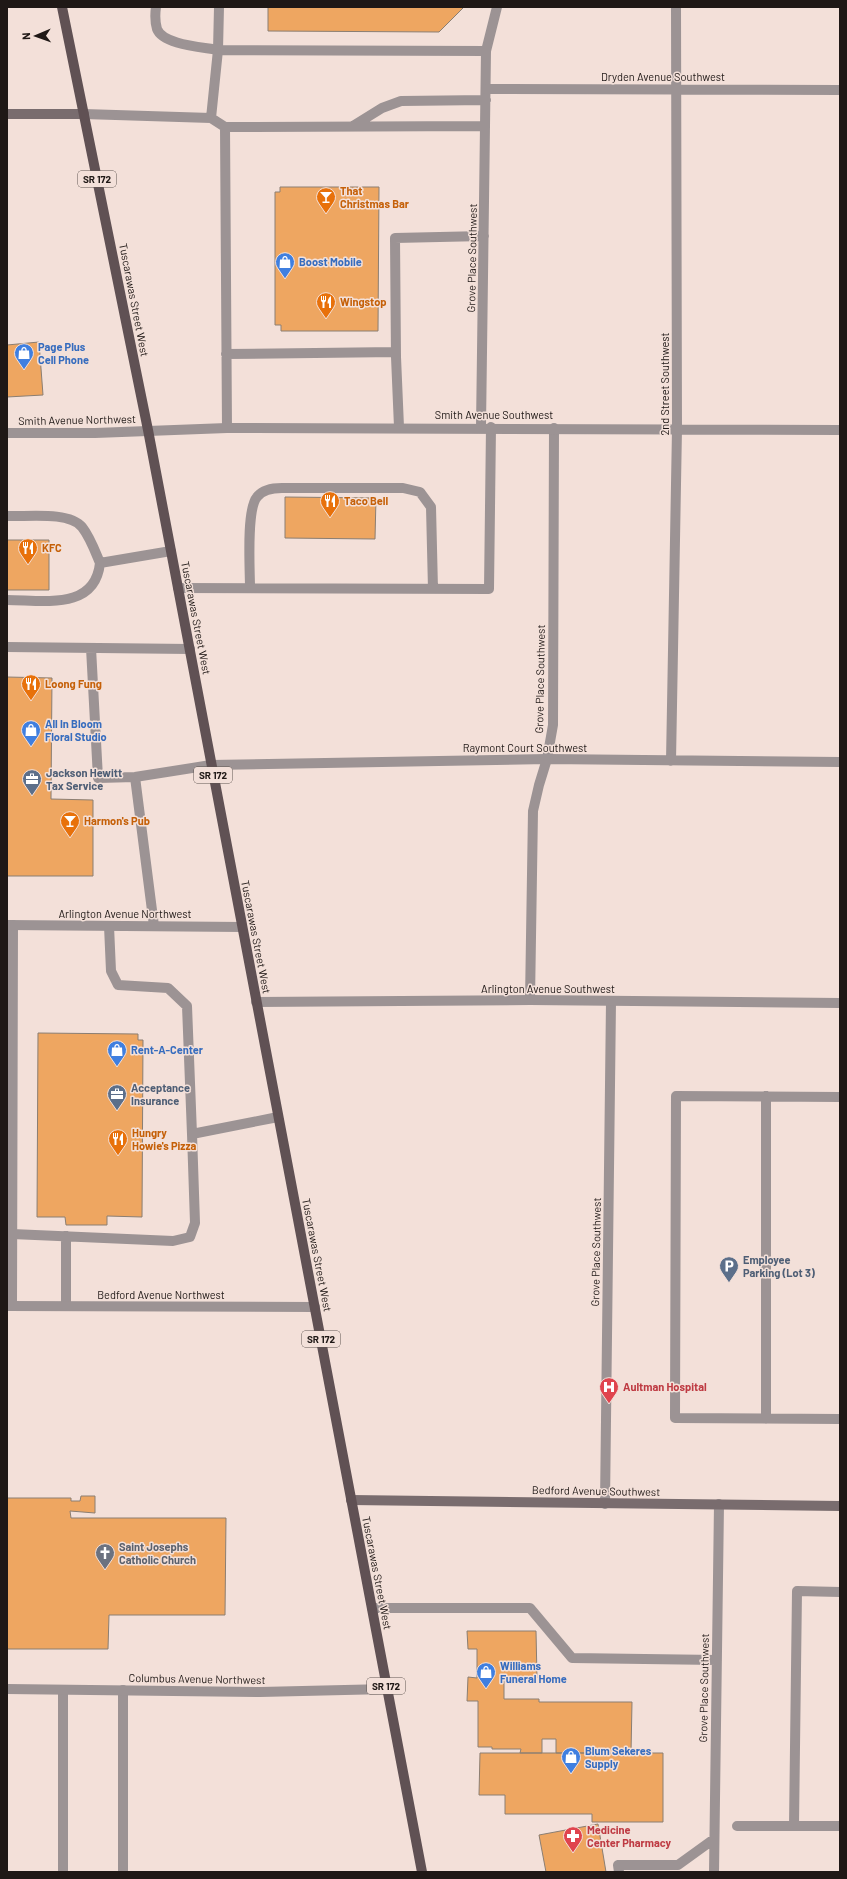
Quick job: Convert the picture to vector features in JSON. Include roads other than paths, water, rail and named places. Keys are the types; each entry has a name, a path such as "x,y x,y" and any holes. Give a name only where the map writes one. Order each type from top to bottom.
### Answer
{"main road":[{"name":"Tuscarawas Street West","path":"62,7 148,430 422,1872"}],"street":[{"path":"156,7 157,28 164,38 178,43 218,50 486,51"},
{"path":"211,118 218,50 219,7"},
{"name":"Grove Place Southwest","path":"433,589 489,589 484,236 486,51 497,7"},
{"name":"2nd Street Southwest","path":"671,761 677,429 676,7"},
{"name":"Dryden Avenue Southwest","path":"486,89 840,90"},
{"path":"353,126 382,108 401,101 486,100"},
{"path":"7,114 84,114 211,118 225,127 485,126"},
{"path":"225,127 227,428"},
{"path":"398,428 395,238 484,236"},
{"path":"226,354 396,352"},
{"name":"Smith Avenue Southwest","path":"148,430 227,428 486,427 840,430"},
{"name":"Grove Place Southwest","path":"530,1000 533,811 538,785 548,759 552,725 554,428"},
{"name":"Smith Avenue Northwest","path":"7,433 95,433 148,430"},
{"path":"178,588 433,589 431,507 420,492 403,488 276,488 262,492 257,496 252,509 250,588"},
{"path":"7,516 64,517 72,520 83,529 100,563 94,583 90,589 79,596 62,600 7,600"},
{"path":"100,563 171,551"},
{"path":"7,647 190,649"},
{"name":"Raymont Court Southwest","path":"91,648 98,778 135,777 211,765 548,759 840,762"},
{"path":"135,777 154,926"},
{"path":"10,926 10,1120 12,1234 10,1306"},
{"name":"Arlington Avenue Northwest","path":"10,926 242,927"},
{"path":"12,1234 173,1241 190,1237 194,1222 189,1027 187,1006 168,988 118,985 111,971 109,926"},
{"name":"Arlington Avenue Southwest","path":"256,1002 530,1000 840,1003"},
{"name":"Grove Place Southwest","path":"605,1504 611,1001"},
{"path":"840,1097 676,1096 675,1418 840,1419"},
{"path":"766,1096 766,1419"},
{"path":"192,1134 278,1117"},
{"path":"66,1236 66,1306"},
{"name":"Bedford Avenue Northwest","path":"10,1306 315,1307"},
{"name":"Bedford Avenue Southwest","path":"352,1500 840,1506"},
{"name":"Grove Place Southwest","path":"714,1872 719,1504"},
{"path":"794,1826 797,1592 840,1592"},
{"path":"372,1608 530,1608 572,1658 717,1660"},
{"name":"Columbus Avenue Northwest","path":"7,1689 260,1692 387,1689"},
{"path":"63,1690 63,1872"},
{"path":"123,1690 123,1872"},
{"path":"737,1826 840,1826"},
{"path":"619,1868 662,1868 678,1865 714,1839"}],"place":[{"name":"That Christmas Bar","path":"326,214"},
{"name":"Boost Mobile","path":"285,279"},
{"name":"Wingstop","path":"326,319"},
{"name":"Page Plus Cell Phone","path":"24,370"},
{"name":"Taco Bell","path":"330,518"},
{"name":"KFC","path":"28,565"},
{"name":"Loong Fung","path":"31,701"},
{"name":"All In Bloom Floral Studio","path":"31,747"},
{"name":"Jackson Hewitt Tax Service","path":"32,796"},
{"name":"Harmon's Pub","path":"70,838"},
{"name":"Rent-A-Center","path":"117,1067"},
{"name":"Acceptance Insurance","path":"117,1111"},
{"name":"Hungry Howie's Pizza","path":"118,1156"},
{"name":"Employee Parking (Lot 3)","path":"729,1283"},
{"name":"Aultman Hospital","path":"609,1404"},
{"name":"Saint Josephs Catholic Church","path":"105,1570"},
{"name":"Williams Funeral Home","path":"486,1689"},
{"name":"Blum Sekeres Supply","path":"571,1774"},
{"name":"Medicine Center Pharmacy","path":"573,1853"}]}
